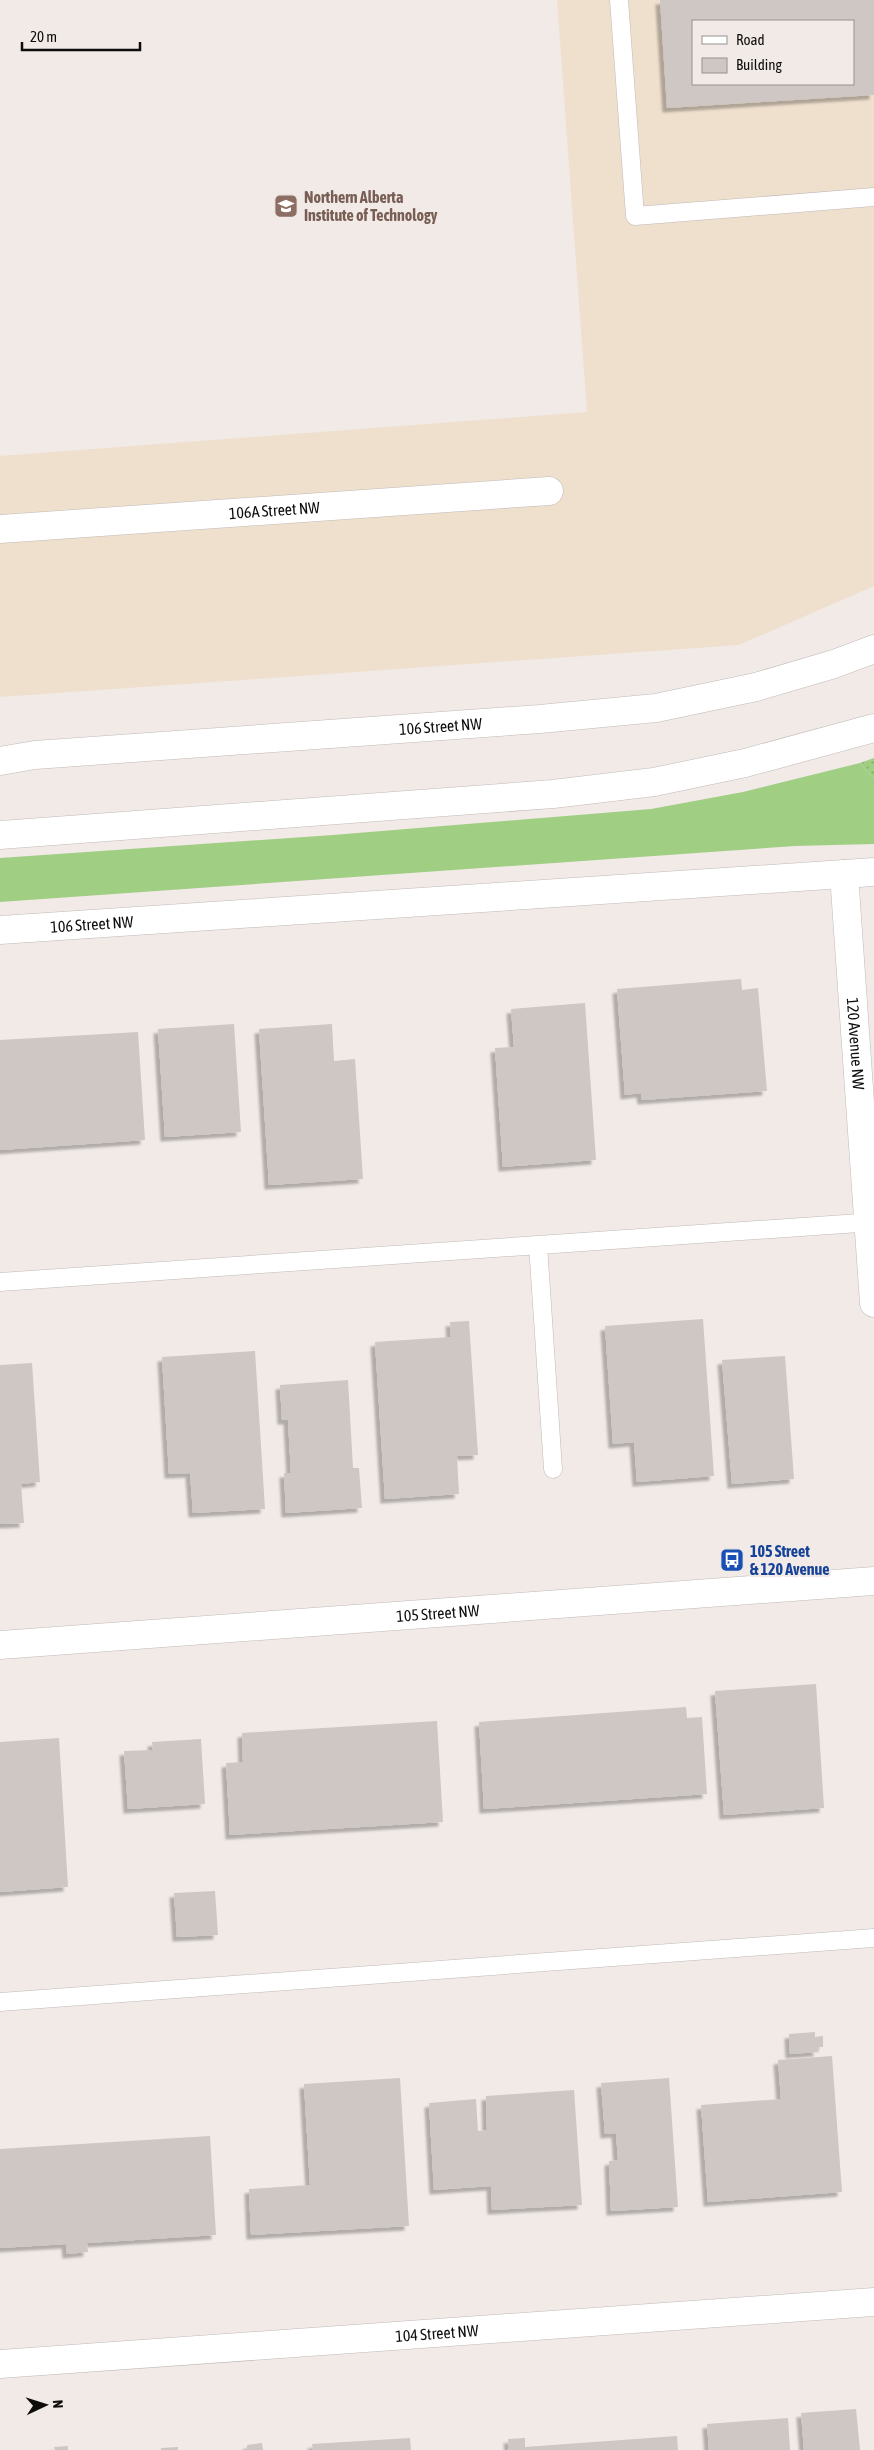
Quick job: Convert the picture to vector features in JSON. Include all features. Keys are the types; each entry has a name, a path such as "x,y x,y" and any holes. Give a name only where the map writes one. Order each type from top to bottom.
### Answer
{"street":[{"name":"106A Street NW","path":"0,529 549,491"},
{"name":"106 Street NW","path":"0,761 35,755 540,719 656,708 756,687 834,664 874,648"},
{"path":"0,835 553,794 654,782 745,763 874,728"},
{"name":"106 Street NW","path":"0,930 874,872"},
{"name":"120 Avenue NW","path":"844,874 871,1222 874,1303"},
{"name":"105 Street NW","path":"0,1645 874,1581"},
{"name":"104 Street NW","path":"0,2364 874,2302"}],"lane":[{"path":"619,0 635,216 874,198"},
{"path":"0,1282 871,1222"},
{"path":"538,1245 553,1469"},
{"path":"0,2002 874,1938"}],"shaded area":[{"path":"557,0 874,0 874,586 739,645 0,697 0,456 587,412"}],"green space":[{"path":"874,758 874,779 860,763"},
{"path":"860,763 874,779 874,844 795,846 0,902 0,858 333,835 651,809 743,792"}],"building":[{"path":"660,0 874,0 874,95 667,108"},
{"path":"741,979 742,990 758,988 767,1091 642,1100 641,1093 625,1095 617,989"},
{"path":"585,1003 596,1160 503,1167 495,1048 514,1047 511,1009"},
{"path":"234,1024 241,1132 165,1137 158,1029"},
{"path":"332,1024 334,1061 355,1059 363,1179 269,1185 259,1029"},
{"path":"138,1032 145,1140 0,1150 0,1040"},
{"path":"703,1319 714,1476 637,1482 634,1442 613,1444 605,1326"},
{"path":"469,1321 478,1455 457,1456 459,1494 385,1499 375,1342 451,1337 450,1322"},
{"path":"255,1351 265,1509 193,1513 190,1473 169,1474 162,1357"},
{"path":"785,1356 794,1479 732,1484 722,1360"},
{"path":"32,1363 40,1482 21,1484 24,1523 0,1524 0,1365"},
{"path":"348,1380 353,1468 359,1468 362,1508 286,1513 284,1473 291,1473 288,1420 282,1420 280,1385"},
{"path":"816,1684 824,1808 724,1815 715,1691"},
{"path":"686,1707 687,1718 702,1717 707,1794 484,1809 479,1722"},
{"path":"437,1721 443,1822 230,1835 226,1763 243,1762 242,1733"},
{"path":"59,1738 68,1887 0,1892 0,1742"},
{"path":"201,1739 205,1804 128,1809 124,1751 153,1750 152,1742"},
{"path":"215,1891 218,1935 177,1937 174,1893"},
{"path":"815,2032 815,2037 823,2036 823,2047 817,2047 818,2052 790,2054 789,2034"},
{"path":"832,2056 842,2192 708,2202 701,2105 781,2099 778,2060"},
{"path":"400,2078 409,2226 251,2235 249,2189 310,2185 304,2084"},
{"path":"669,2078 678,2207 611,2211 609,2161 618,2160 616,2133 605,2134 601,2083"},
{"path":"574,2090 582,2205 492,2210 491,2186 434,2190 429,2103 476,2099 478,2131 487,2130 486,2096"},
{"path":"210,2136 216,2235 87,2243 88,2252 67,2254 66,2244 0,2248 0,2149"},
{"path":"856,2409 860,2450 804,2450 801,2413"},
{"path":"788,2418 790,2450 709,2450 707,2424"},
{"path":"677,2436 678,2450 507,2450 509,2448 508,2439 525,2438 525,2447"},
{"path":"410,2438 411,2450 313,2450 312,2444"},
{"path":"262,2443 263,2450 247,2450 247,2445"},
{"path":"68,2446 68,2450 55,2450 54,2447"},
{"path":"178,2447 178,2450 161,2450 161,2448"}],"place":[{"name":"Northern Alberta Institute of Technology","path":"286,206"},
{"name":"105 Street & 120 Avenue","path":"732,1560"}]}
